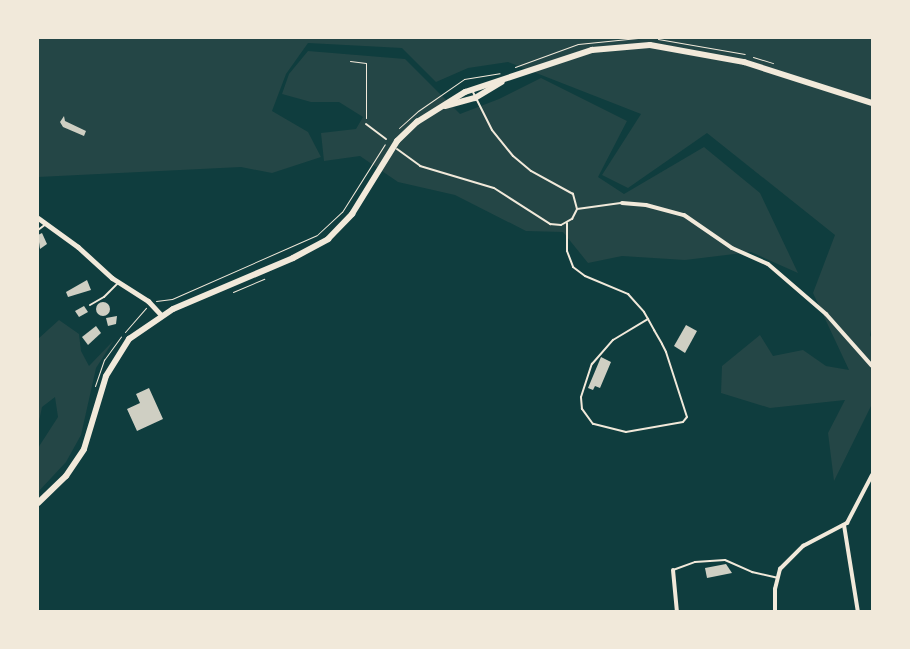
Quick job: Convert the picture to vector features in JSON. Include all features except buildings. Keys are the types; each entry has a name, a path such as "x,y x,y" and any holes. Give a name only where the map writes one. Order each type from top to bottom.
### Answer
{"highway":[{"path":"38,503 66,476 84,450 103,384 114,358 134,335 161,315 306,251 328,239 352,214 397,141 417,122 472,89 502,82 592,50 650,45 744,62 872,103"},
{"path":"445,106 475,98 502,82"}],"street":[{"path":"622,203 655,207 684,215 732,248 777,270 826,314 872,366"},
{"path":"38,218 118,283 148,301 161,315"},
{"path":"775,612 777,578 785,563 803,546 844,525 872,475"},
{"path":"844,525 858,612"},
{"path":"672,570 677,612"}],"lane":[{"path":"472,89 475,98 502,144 524,166 571,192 577,209"},
{"path":"366,124 386,139"},
{"path":"397,149 420,166 494,188 550,224 567,223"},
{"path":"622,203 577,209 567,223 567,251 573,267 585,276 628,294 648,319 668,358 687,420 626,432 593,424 587,418 581,397 592,364 613,340 648,319"},
{"path":"38,230 46,224"},
{"path":"90,305 104,297 118,283"},
{"path":"672,570 695,562 725,560 752,572 777,578"}],"path":[{"path":"350,61 366,63 366,124"}],"shaded area":[{"path":"38,38 872,38 872,325 870,335 872,339 872,404 834,481 828,433 845,400 770,408 721,393 722,366 760,335 773,356 803,350 826,366 849,370 813,293 835,235 707,133 628,188 602,175 641,114 508,62 468,68 436,82 402,48 308,43 286,74 272,111 308,132 321,157 272,173 241,167 38,177"},
{"path":"308,51 405,59 460,114 499,99 541,78 627,121 598,177 624,194 704,147 760,193 798,273 751,252 685,260 622,256 588,263 563,232 526,231 455,195 398,182 360,156 324,161 321,133 356,129 363,117 339,102 311,102 282,94 289,74"},
{"path":"59,320 79,334 81,351 89,366 114,340 96,368 81,435 66,462 38,492 38,448 58,417 55,397 42,407 38,426 38,339"}]}
